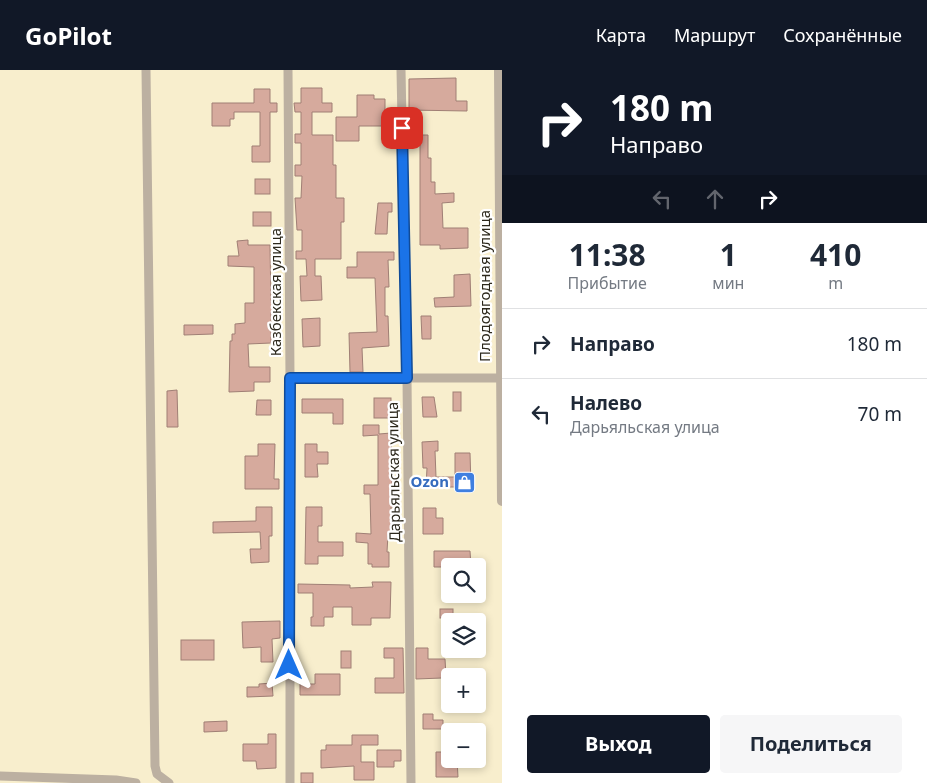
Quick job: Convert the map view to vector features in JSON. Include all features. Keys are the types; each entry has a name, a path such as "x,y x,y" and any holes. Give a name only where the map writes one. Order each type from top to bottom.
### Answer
{"street":[{"path":"146,70 155,746 157,774 169,783"},
{"name":"Казбекская улица","path":"288,70 290,783"},
{"name":"Дарьяльская улица","path":"401,70 407,378 411,783"},
{"name":"Плодоягодная улица","path":"499,70 502,501"},
{"path":"290,378 501,378"},
{"path":"0,776 116,780 136,783"}],"building":[{"path":"456,78 456,101 467,101 467,111 409,110 409,79"},
{"path":"301,88 322,88 322,103 332,103 332,112 312,112 312,135 333,135 333,165 336,165 336,198 344,198 344,222 341,222 341,259 315,259 315,276 321,276 322,300 301,301 300,276 307,276 306,259 296,259 296,251 302,251 302,230 297,230 295,198 301,198 302,176 295,176 295,165 301,165 301,143 295,143 295,134 301,134 301,112 295,112 294,103 301,103"},
{"path":"254,89 270,89 270,103 277,103 277,112 270,112 270,162 252,162 252,146 260,146 260,112 234,112 234,119 230,119 230,126 212,126 212,103 254,103"},
{"path":"357,95 374,95 374,99 385,99 385,114 395,114 395,126 359,126 359,141 336,141 336,117 357,117"},
{"path":"420,135 428,135 428,158 431,158 431,182 435,182 435,194 454,193 454,202 442,203 443,228 468,228 468,248 440,249 440,245 420,245"},
{"path":"255,179 270,179 270,194 255,194"},
{"path":"378,203 392,203 392,212 388,212 387,234 375,234"},
{"path":"253,212 271,212 271,226 253,226"},
{"path":"248,240 248,245 270,245 271,303 276,303 276,312 271,312 271,343 248,344 249,367 270,367 270,382 254,382 254,391 229,392 230,341 232,341 232,334 235,334 235,324 245,323 245,303 254,303 254,267 228,266 228,256 239,256 237,241"},
{"path":"357,252 394,252 394,260 388,260 389,287 385,287 385,316 388,316 389,346 362,348 363,372 350,372 349,333 377,332 375,278 347,278 347,267 357,267"},
{"path":"470,274 471,306 435,307 434,298 454,297 454,275"},
{"path":"421,316 431,316 431,339 422,339"},
{"path":"320,318 320,346 303,347 302,319"},
{"path":"184,325 213,325 213,334 184,335"},
{"path":"177,390 178,427 167,427 167,391"},
{"path":"453,392 461,392 461,411 453,411"},
{"path":"422,397 434,397 437,417 423,417"},
{"path":"374,398 391,398 391,418 374,418"},
{"path":"302,399 343,399 343,424 333,424 333,413 302,413"},
{"path":"257,400 271,400 271,415 256,415"},
{"path":"363,425 379,425 379,434 391,433 392,484 400,484 400,507 391,507 392,534 388,534 387,552 389,552 389,567 372,567 372,564 368,564 368,543 356,542 356,533 371,534 370,494 364,494 364,485 378,485 378,435 363,436"},
{"path":"438,441 438,451 435,451 436,477 455,477 455,453 470,453 471,487 426,487 427,468 423,468 422,442"},
{"path":"258,444 275,444 274,479 279,479 279,489 245,489 245,456 258,456"},
{"path":"305,444 317,444 317,452 328,452 328,464 317,464 318,477 305,477"},
{"path":"256,507 272,507 272,536 269,536 269,562 251,563 250,549 261,549 260,532 213,533 213,522 256,521"},
{"path":"306,507 322,507 322,526 318,526 318,542 343,542 343,556 318,556 318,564 305,564"},
{"path":"423,508 436,508 436,518 443,518 443,534 423,534"},
{"path":"434,551 470,551 470,558 441,558 441,567 434,567"},
{"path":"372,582 391,582 390,618 371,618 371,625 352,625 352,607 333,607 333,617 324,617 324,626 311,626 313,593 298,593 298,584 350,585 350,588 373,587"},
{"path":"440,609 453,609 453,613 441,613 440,618"},
{"path":"280,621 280,638 272,639 273,662 261,662 261,647 243,648 242,622"},
{"path":"181,640 214,640 214,660 181,660"},
{"path":"384,648 403,648 404,693 375,693 375,678 394,678 394,658 384,658"},
{"path":"416,648 428,648 428,659 445,659 446,668 441,668 441,678 416,679"},
{"path":"341,651 351,651 351,668 341,668"},
{"path":"315,674 340,674 340,695 300,695 300,684 315,684"},
{"path":"272,683 273,696 247,697 247,687 259,687 259,684"},
{"path":"423,714 433,714 433,720 443,720 441,729 423,729"},
{"path":"227,721 227,731 204,732 204,722"},
{"path":"268,734 276,734 276,768 257,769 256,761 243,761 243,744 268,744"},
{"path":"352,735 378,735 378,745 361,745 361,762 374,762 374,780 354,780 354,766 321,768 321,750 326,750 326,745 352,745"},
{"path":"377,750 401,750 401,761 394,761 394,767 377,767"},
{"path":"436,752 441,752 441,768 458,768 458,777 436,777"},
{"path":"301,773 313,773 313,783 301,783"}],"place":[{"name":"Ozon","path":"465,482"}],"route":[{"path":"289,665 290,378 407,378 402,128"}]}
